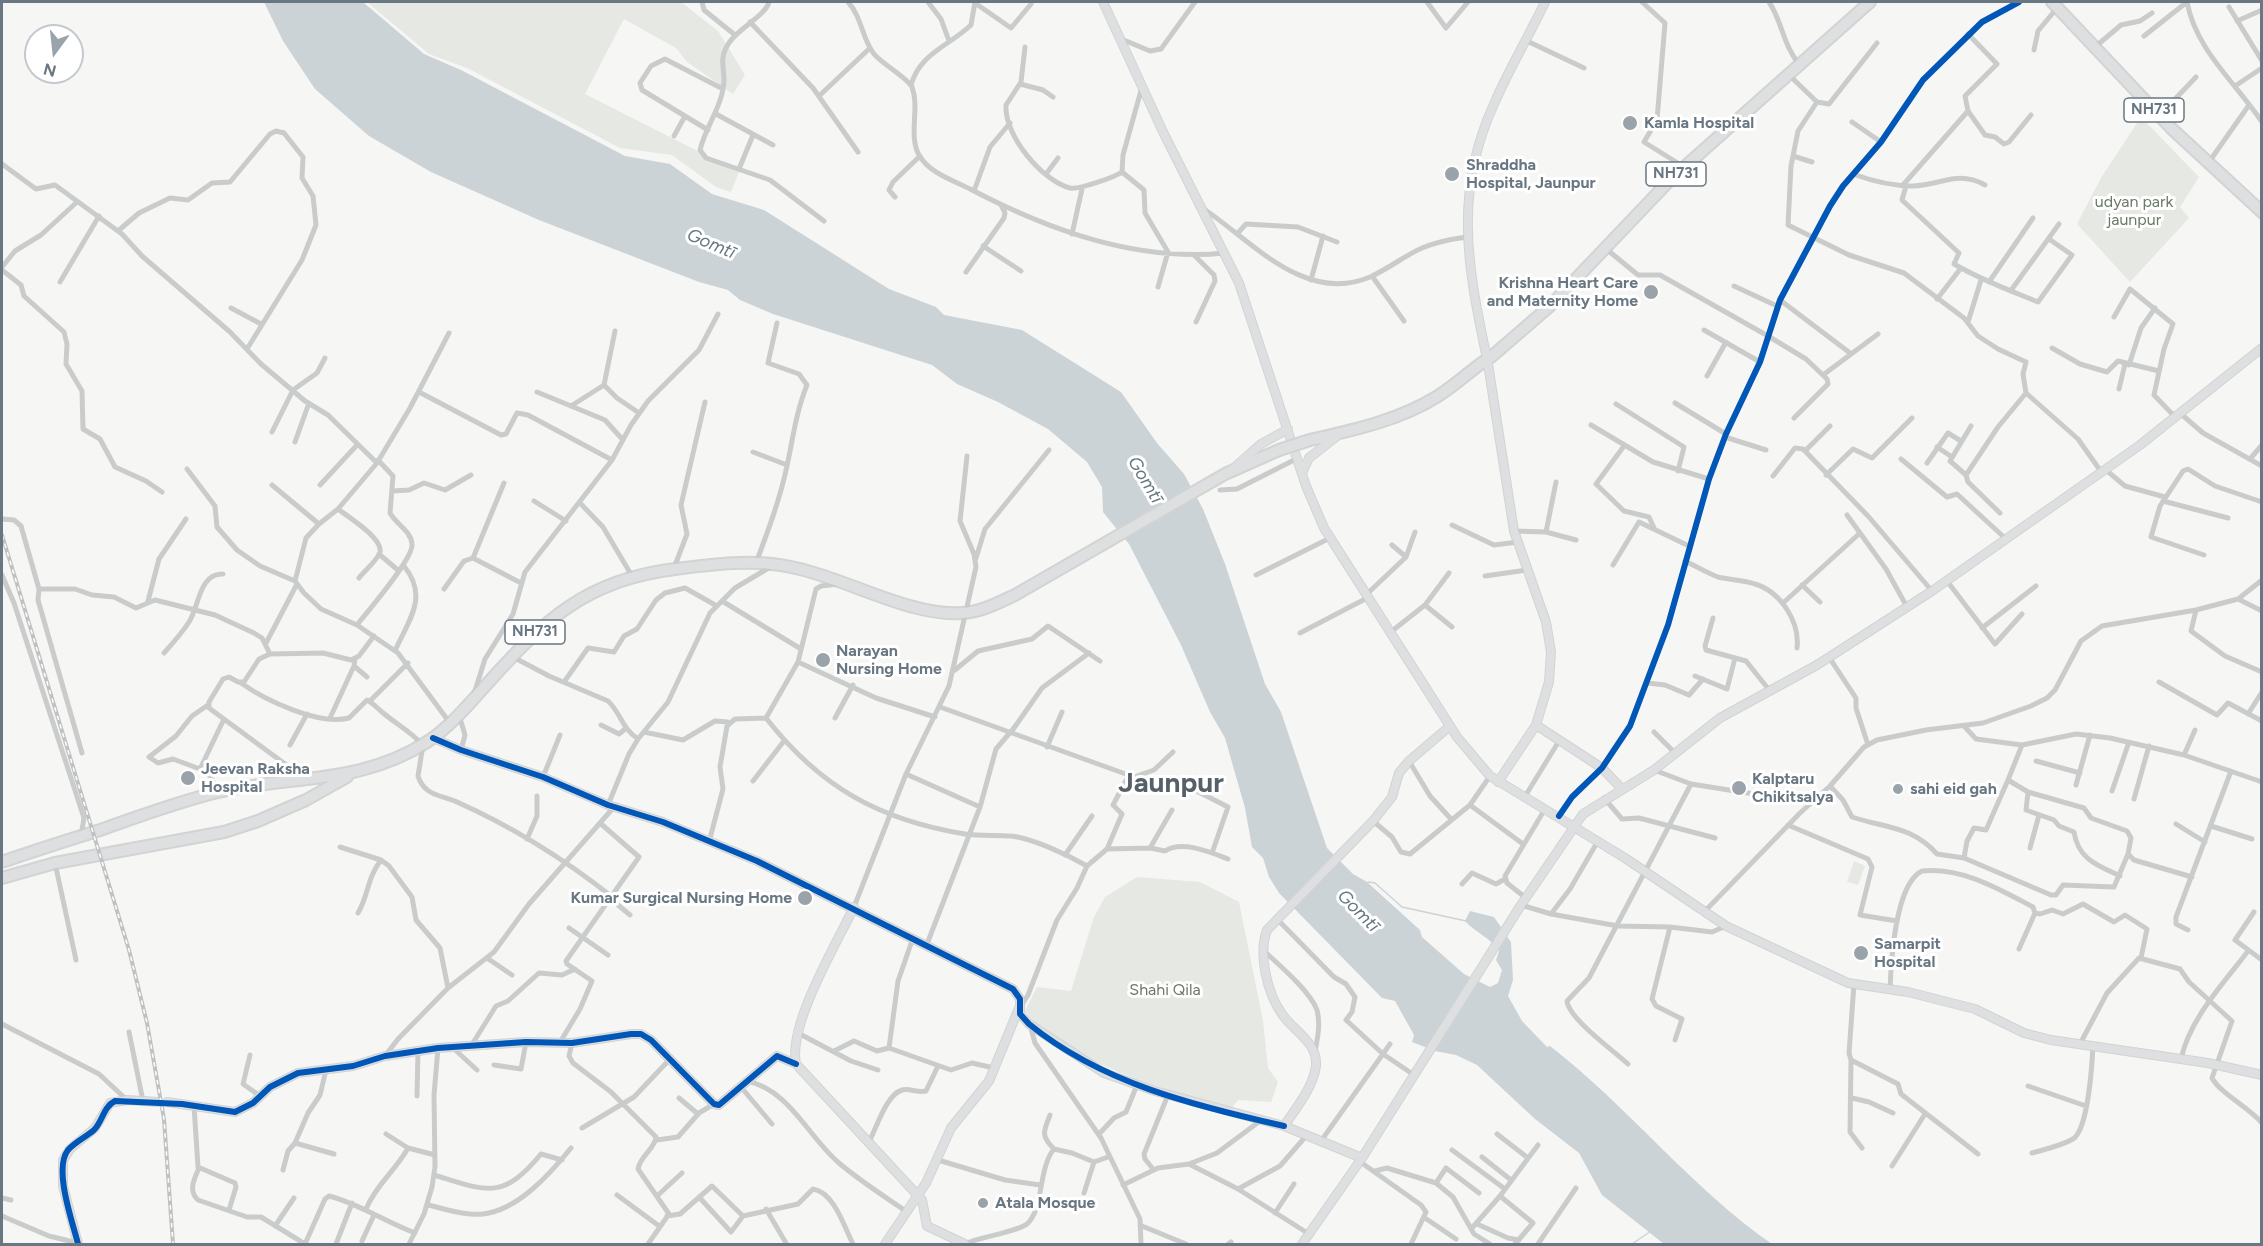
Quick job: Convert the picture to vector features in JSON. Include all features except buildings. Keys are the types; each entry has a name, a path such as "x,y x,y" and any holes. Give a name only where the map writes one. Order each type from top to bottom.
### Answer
{"highway":[{"name":"NH731","path":"6,877 55,863 224,832 258,821 306,800 351,775 387,763 433,738 472,701 551,618 574,603 632,576 673,569 756,562 775,564 846,583 914,606 952,614 966,613 1005,600 1228,473 1280,450 1386,420 1421,405 1439,395 1487,359 1550,306 1604,247 1684,167 1788,75 1864,3"},
{"name":"NH731","path":"2055,4 2207,164 2262,212"},
{"name":"NH731","path":"5,861 219,792 351,775"}],"main road":[{"path":"1103,2 1239,283 1302,473 1330,538 1392,631 1450,726 1490,776 1524,798 1559,816 1706,910 1726,926 1814,968 1854,984 1975,1009 2024,1033 2093,1047 2217,1065 2262,1075"},
{"path":"1498,782 1536,725 1549,682 1551,652 1546,622 1514,531 1487,359 1472,296 1467,237 1472,167 1477,150 1493,104 1545,2"},
{"path":"1302,1245 1361,1160 1523,901 1583,814 1604,798 1654,770 1720,718 1829,657 1932,591 2104,471 2178,416 2262,348"},
{"path":"1228,473 1261,444 1288,429"},
{"path":"1302,473 1309,458 1342,433"},
{"path":"1536,725 1602,768 1622,788"},
{"path":"1284,1126 1309,1088 1316,1063 1315,1053 1308,1041 1290,1024 1276,1005 1263,949 1267,930 1373,821 1392,797 1399,773 1409,761 1450,726"},
{"path":"433,738 461,750 543,777 611,806 663,822 757,861 854,907 1013,989 1020,999 1020,1014 1029,1024 1104,1072 1168,1095 1284,1126 1361,1160"},
{"path":"796,1064 795,1045 808,1003 854,907"},
{"path":"885,1245 938,1160 951,1128 984,1089 1019,1008"},
{"path":"78,1244 63,1186 63,1160 70,1149 95,1128 110,1103 127,1100 163,1102 235,1112 288,1076 385,1056 438,1048 526,1042 559,1044 641,1034 670,1059 714,1104 721,1104 777,1056 796,1064 918,1195 922,1200 927,1226 965,1244"}],"street":[{"path":"702,2 704,10 735,35"},
{"path":"770,2 766,9 735,35 722,58 723,89 716,114 702,143 702,154 770,180 824,221"},
{"path":"848,2 858,15 870,48 879,59 911,85"},
{"path":"928,2 941,19 949,41"},
{"path":"1031,4 1011,28 975,2 971,25 921,63 911,85 915,106 916,147 930,169 1001,205 1072,234 1128,247 1195,256 1225,253"},
{"path":"1118,37 1150,51 1161,49 1195,2"},
{"path":"1427,2 1446,28 1468,2"},
{"path":"1642,2 1665,23 1657,120 1644,142 1684,167"},
{"path":"1769,2 1777,14 1792,55 1799,64"},
{"path":"1559,816 1572,797 1602,768 1630,726 1668,625 1684,561 1709,479 1760,362 1779,303 1830,206 1853,174 1881,142 1923,80 1982,22 2019,2"},
{"path":"2144,36 2187,2 2191,21 2199,40 2262,122"},
{"path":"2237,21 2262,10 2257,2"},
{"path":"2034,50 2038,31 2055,4"},
{"path":"2229,7 2262,61"},
{"path":"2095,47 2121,25 2140,21 2152,13"},
{"path":"750,22 819,96 858,152"},
{"path":"1968,34 1997,64 1965,96 1968,111 1985,135 1995,137 2004,144 2009,142 2031,115"},
{"path":"1527,41 1584,68"},
{"path":"1788,75 1817,102 1825,105 1832,101 1877,43"},
{"path":"1025,47 1020,84 1006,105 1010,123 1029,161 1070,188 1082,189 1122,172"},
{"path":"819,96 870,48"},
{"path":"708,130 640,87 639,83 656,62 668,60 723,89"},
{"path":"2235,86 2262,68"},
{"path":"2160,116 2196,77"},
{"path":"1020,84 1043,90 1053,97"},
{"path":"1122,172 1123,155 1142,86"},
{"path":"1817,102 1800,125 1793,156 1788,225 1849,255 1904,273 1968,322 1978,336 1998,350 2026,362 2024,374 2026,393 2078,439 2104,471 2125,486 2228,518"},
{"path":"2207,164 2249,105"},
{"path":"1968,111 1905,185 1902,200 1959,253 1954,262 1981,280 2012,290 2038,302 2072,255 2049,239"},
{"path":"716,114 773,145"},
{"path":"674,136 685,116"},
{"path":"1852,122 1881,142"},
{"path":"974,191 990,147 1010,123"},
{"path":"118,231 139,213 170,198 188,200 212,183 230,182 270,134 276,130 284,133 303,157 302,178 313,196 316,225 302,260 261,324 248,349"},
{"path":"739,169 753,135"},
{"path":"895,197 889,190 893,182 920,156"},
{"path":"1793,156 1812,162"},
{"path":"1046,174 1058,158"},
{"path":"2,164 36,189 40,190 51,184 99,216 293,390 328,415 357,445 390,470 394,482 390,513 412,543 411,555 357,626"},
{"path":"1122,172 1144,190 1145,213 1168,252 1158,287"},
{"path":"1853,174 1880,183 1905,185 1964,177 1984,185"},
{"path":"1072,234 1082,189"},
{"path":"77,202 41,235 15,251 2,268 21,285 24,296 64,332 67,344 66,364 82,391 83,429 100,439 115,467 146,481 162,492"},
{"path":"966,272 1005,215 1001,205"},
{"path":"1200,206 1287,269 1311,280 1347,283 1372,276 1422,248 1467,237"},
{"path":"60,282 99,216"},
{"path":"1989,282 2033,218"},
{"path":"1237,234 1243,225 1250,224 1298,227 1337,242"},
{"path":"2012,290 2059,224"},
{"path":"1311,280 1323,237"},
{"path":"983,246 1021,271"},
{"path":"1604,247 1638,275 1660,275 1806,359 1823,375 1828,384 1794,418"},
{"path":"1195,256 1214,275 1215,280 1196,322"},
{"path":"1937,299 1961,267"},
{"path":"1372,276 1404,321"},
{"path":"1968,322 1981,280"},
{"path":"1734,286 1779,303 1850,353"},
{"path":"2114,317 2130,289 2155,308 2173,326 2159,371 2155,398 2202,434 2262,466"},
{"path":"231,308 261,324"},
{"path":"2119,389 2141,328 2155,308"},
{"path":"472,701 485,659 513,614 525,573 612,460 639,412 694,356 718,314"},
{"path":"756,562 772,519 787,465 795,420 807,385 799,374 768,363 777,323"},
{"path":"1704,330 1760,362"},
{"path":"571,406 604,385 615,331"},
{"path":"266,643 296,583 302,544 319,524 338,509 377,462 449,333"},
{"path":"1823,375 1878,334"},
{"path":"1707,376 1726,342"},
{"path":"2052,348 2080,364 2107,372 2115,362 2159,371"},
{"path":"272,432 293,390 311,380 320,370 325,358"},
{"path":"604,385 617,398 639,412"},
{"path":"418,392 501,435 507,434 517,413 528,415 612,460"},
{"path":"537,392 605,420 623,440"},
{"path":"1966,475 1998,427 2026,393"},
{"path":"673,569 687,534 681,505 705,402"},
{"path":"295,442 309,403"},
{"path":"1675,403 1726,436 1766,450"},
{"path":"1616,404 1684,447 1677,471"},
{"path":"1826,474 1853,449 1872,458 1912,418"},
{"path":"1591,425 1653,462 1709,479"},
{"path":"1805,451 1830,426"},
{"path":"1971,426 1960,441 1951,462 1966,475 1968,482 2000,513"},
{"path":"1927,463 1948,433 1960,441"},
{"path":"320,485 357,445"},
{"path":"2250,459 2262,445"},
{"path":"1624,446 1596,484 1628,514 1645,514 1649,517 1654,528"},
{"path":"1937,447 1952,457"},
{"path":"1773,476 1795,448 1805,451 1868,516 1932,591"},
{"path":"854,907 906,774 940,707 954,671 976,559 985,529 1049,450"},
{"path":"753,452 787,465"},
{"path":"967,456 960,521 976,559"},
{"path":"1220,490 1236,489 1298,458"},
{"path":"1901,459 1947,497 1957,494 2006,539"},
{"path":"187,469 215,506 217,527 237,550 260,566 296,583 321,609 374,636 408,663 465,735 461,750"},
{"path":"2204,555 2151,538 2164,499 2186,469 2214,486 2262,502"},
{"path":"393,491 409,490 424,483 445,490 471,475"},
{"path":"1546,532 1556,482"},
{"path":"473,558 504,483"},
{"path":"272,485 319,524"},
{"path":"534,501 566,521"},
{"path":"580,503 603,527 632,576"},
{"path":"338,509 373,535 380,549 379,554 359,578"},
{"path":"1847,515 1886,569 1907,606"},
{"path":"2,519 14,520 21,526 39,589 38,600 82,753"},
{"path":"148,601 161,555 186,519"},
{"path":"1613,565 1639,522 1689,546"},
{"path":"1452,525 1494,545 1510,545 1518,542"},
{"path":"1514,531 1546,532 1576,540"},
{"path":"1300,633 1368,596 1406,557 1414,532"},
{"path":"1783,603 1860,533"},
{"path":"1256,576 1330,538"},
{"path":"1392,545 1406,557"},
{"path":"379,554 399,572"},
{"path":"444,589 464,561 473,558 521,584"},
{"path":"1684,561 1715,576 1757,584 1783,603 1798,636 1797,648"},
{"path":"385,1056 398,1039 448,988 487,958 529,904 600,823 611,806 638,739 668,702 704,623 735,588 775,564"},
{"path":"395,651 416,598 417,588 414,579 404,566"},
{"path":"1485,576 1527,570"},
{"path":"1392,631 1425,605 1449,573"},
{"path":"164,653 188,624 204,584 213,576 223,574"},
{"path":"2,575 14,603 84,818 81,836"},
{"path":"1947,580 1982,628 1997,644 2022,614"},
{"path":"1706,910 1788,825 1830,786 1855,754 1868,744 1926,730 1983,723 2047,698 2059,683 2081,641 2102,626 2196,610 2238,599 2262,580"},
{"path":"766,718 798,662 816,589 846,583"},
{"path":"1802,585 1820,602"},
{"path":"1982,628 2036,586"},
{"path":"564,682 588,648 614,652 624,636 637,629 656,600 665,593 684,588 720,603 801,649"},
{"path":"39,589 75,589 92,596 114,597 136,608 148,601 195,609 254,633 266,643 270,654"},
{"path":"2238,599 2262,612"},
{"path":"1425,605 1452,627"},
{"path":"2196,610 2191,631 2224,656 2262,672"},
{"path":"1713,618 1706,648 1748,663 1770,691"},
{"path":"954,671 978,651 1032,639 1048,626 1100,661"},
{"path":"330,718 355,662 374,636"},
{"path":"241,683 259,659 270,654 323,653 355,662 367,677"},
{"path":"927,944 980,807 996,749 1042,688 1089,653"},
{"path":"512,657 608,701 615,708 625,729 638,739"},
{"path":"1829,657 1856,698 1856,708 1868,744"},
{"path":"1695,676 1727,689 1735,658"},
{"path":"798,662 876,698 935,717"},
{"path":"219,792 210,776 200,769 173,759 158,763 149,757 176,736 192,716 208,705 223,679 229,677 280,706 330,718 349,718 367,700 370,701 408,663"},
{"path":"1647,683 1668,686 1689,695 1703,679"},
{"path":"2158,682 2217,715 2228,703 2262,721"},
{"path":"835,718 852,685"},
{"path":"2248,714 2262,692"},
{"path":"370,701 383,713 407,728 423,745 418,776 432,795 462,804 568,862 611,896 612,900 630,915"},
{"path":"208,705 306,779"},
{"path":"940,707 1009,734 1134,777 1154,770 1173,752"},
{"path":"1047,747 1062,712"},
{"path":"290,745 307,714"},
{"path":"200,769 224,718"},
{"path":"644,732 683,740 715,721 766,718"},
{"path":"766,718 784,741 845,793 890,815 930,828 968,834 1018,837 1087,866"},
{"path":"709,842 723,789 720,767 728,722"},
{"path":"601,725 620,734 625,729"},
{"path":"1964,726 1976,739 2022,745 2072,735 2090,735 2129,742 2184,755 2262,782"},
{"path":"2184,755 2195,730"},
{"path":"1654,732 1675,753"},
{"path":"543,777 560,735"},
{"path":"2076,785 2090,735"},
{"path":"753,781 784,741"},
{"path":"1524,798 1559,741"},
{"path":"2112,791 2129,742"},
{"path":"1964,858 1967,841 1974,828 1986,830 2022,745"},
{"path":"2134,799 2149,746"},
{"path":"1409,761 1430,796 1451,819"},
{"path":"2036,761 2080,772"},
{"path":"1654,770 1691,784 1811,803"},
{"path":"2188,930 2176,924 2175,920 2231,771"},
{"path":"906,774 980,807"},
{"path":"1019,1008 1028,995 1057,920 1077,888 1087,866 1107,849 1122,814 1113,805 1129,776"},
{"path":"1373,821 1406,855 1470,805 1490,776"},
{"path":"1830,786 1843,800 1852,817 1910,832 1939,855 1964,858 2053,896 2063,885 2114,887 2128,854 2131,838 2127,831 2091,818 2084,808 2028,792 2008,780"},
{"path":"1181,783 1228,807 1212,853"},
{"path":"1628,1064 1576,1018 1568,1008 1567,1001 1588,978 1618,926 1691,784"},
{"path":"2028,792 2026,810 2054,820 2059,826 2074,832 2075,841 2086,860 2120,876"},
{"path":"527,839 537,816 537,796"},
{"path":"1604,798 1622,819 1639,818 1668,828 1715,838"},
{"path":"1470,805 1523,844"},
{"path":"1462,884 1472,873 1497,884 1505,879 1545,809"},
{"path":"1150,848 1172,810"},
{"path":"1065,855 1092,816"},
{"path":"2030,848 2039,816"},
{"path":"559,1044 580,1009 592,981 566,961 639,857 600,823"},
{"path":"2176,824 2205,842"},
{"path":"1788,825 1868,859 1872,867 1860,915 1897,921"},
{"path":"2211,826 2252,839"},
{"path":"1551,914 1570,889 1598,841"},
{"path":"1107,849 1150,848 1165,851 1175,846 1212,853 1228,859"},
{"path":"340,847 381,860 389,866 412,897 416,920 440,948 448,988"},
{"path":"2128,854 2134,860 2192,878"},
{"path":"358,913 366,898 370,874 381,860"},
{"path":"55,863 76,960"},
{"path":"1890,990 1893,940 1897,921 1912,882 1918,873 1926,870 1949,871 1980,881 2033,907 2035,913 2019,949"},
{"path":"1505,879 1523,901 1551,914 1618,926 1670,927 1712,932 1726,926"},
{"path":"2035,913 2040,914 2052,910 2063,914 2083,904 2114,922 2125,915 2147,929 2141,958 2107,993 2080,1044"},
{"path":"2254,912 2235,938 2248,951 2262,960"},
{"path":"1277,919 1334,976 1346,984 1355,997 1352,1012 1346,1020 1383,1054 1414,1075"},
{"path":"1670,927 1652,999 1656,1006 1682,1019 1675,1040"},
{"path":"569,928 608,955"},
{"path":"890,1048 898,981 913,938"},
{"path":"1263,949 1311,999 1317,1009 1319,1030 1315,1053"},
{"path":"2181,1059 2185,1043 2210,1001 2248,951"},
{"path":"487,958 512,975"},
{"path":"2141,958 2180,969 2189,982 2232,1021 2214,1081 2223,1092 2241,1102 2262,1123"},
{"path":"471,1046 498,1003 508,1001 539,974 562,975 575,969"},
{"path":"1854,984 1849,1053 1852,1098 1850,1132 1862,1148"},
{"path":"2,1024 99,1074 127,1100"},
{"path":"1029,1024 1035,1043 1076,1105 1099,1134 1142,1226 1141,1245"},
{"path":"129,1032 143,1101"},
{"path":"798,1033 851,1061 878,1070"},
{"path":"834,1051 854,1041 877,1051 890,1048 954,1070 976,1063 994,1068"},
{"path":"494,1065 520,1069 526,1042"},
{"path":"572,1043 569,1056 573,1063 624,1103 657,1140"},
{"path":"1321,1141 1390,1044"},
{"path":"452,1047 477,1070"},
{"path":"2032,1153 2075,1137 2086,1106 2093,1047"},
{"path":"409,1245 428,1205 434,1175 434,1095 438,1048"},
{"path":"417,1096 418,1051"},
{"path":"250,1055 243,1084 260,1096"},
{"path":"582,1128 640,1092 670,1059"},
{"path":"1851,1060 1898,1084 1901,1094 1978,1154"},
{"path":"869,1142 891,1096 903,1090 919,1093 926,1091 938,1066"},
{"path":"283,1170 288,1151 296,1143 308,1113 320,1095 326,1070"},
{"path":"744,1084 772,1124"},
{"path":"744,1084 765,1087 773,1093 803,1122 837,1162 907,1212"},
{"path":"1099,1134 1114,1118 1126,1112 1137,1085"},
{"path":"2028,1086 2086,1106"},
{"path":"1153,1169 1144,1159 1144,1154 1168,1095"},
{"path":"679,1098 698,1114"},
{"path":"1852,1098 1869,1102 1893,1113"},
{"path":"648,1245 669,1211 638,1166 657,1140 678,1137 698,1114 714,1104"},
{"path":"194,1106 199,1168 192,1183 195,1198 247,1217 261,1217 305,1244 326,1197 352,1203 415,1233"},
{"path":"1892,1166 1925,1114"},
{"path":"1050,1115 1042,1133 1043,1138 1054,1149 1094,1162 1108,1157"},
{"path":"1123,1185 1153,1169 1189,1164 1217,1153 1260,1121"},
{"path":"386,1134 408,1148 435,1155"},
{"path":"1497,1134 1528,1158"},
{"path":"1238,1189 1280,1166 1308,1135"},
{"path":"296,1143 334,1154"},
{"path":"1472,1228 1478,1224 1500,1196 1538,1144"},
{"path":"366,1209 376,1189 398,1165 408,1148"},
{"path":"428,1205 456,1212 490,1212 516,1200 561,1160 571,1148"},
{"path":"965,1244 1026,1224 1035,1210 1040,1185 1054,1149"},
{"path":"1452,1150 1505,1189"},
{"path":"434,1175 474,1188 493,1190 518,1177 541,1154 561,1160"},
{"path":"1482,1157 1511,1180"},
{"path":"938,1160 1005,1180 1040,1185"},
{"path":"1361,1160 1421,1205 1426,1212 1411,1245"},
{"path":"1084,1193 1094,1162"},
{"path":"1189,1164 1238,1189 1309,1234"},
{"path":"199,1168 235,1183 236,1187 229,1210"},
{"path":"1375,1171 1387,1168 1436,1183 1447,1190 1474,1234 1490,1245"},
{"path":"1436,1183 1446,1168 1479,1193"},
{"path":"657,1196 682,1173"},
{"path":"1275,1213 1294,1184"},
{"path":"667,1216 680,1214 712,1186 743,1216"},
{"path":"1538,1245 1576,1188"},
{"path":"699,1197 731,1232 743,1216 766,1209 794,1205 813,1189 820,1190 831,1200 852,1244"},
{"path":"617,1195 659,1226"},
{"path":"1478,1224 1517,1242 1533,1222 1500,1196"},
{"path":"2,1198 11,1200"},
{"path":"275,1226 294,1198"},
{"path":"336,1245 352,1203"},
{"path":"766,1209 786,1243"},
{"path":"362,1241 374,1215"},
{"path":"2,1216 50,1236 78,1244"},
{"path":"1425,1218 1456,1239"},
{"path":"1142,1226 1186,1245"}],"green space":[{"path":"367,2 681,2 718,31 745,75 733,94 687,62 676,48 624,19 585,94 739,172 731,192 716,187 672,155 620,148 469,69 429,54"},
{"name":"udyan park jaunpur","path":"2141,117 2199,177 2180,207 2189,218 2130,282 2077,224 2101,178"},
{"path":"1854,861 1865,866 1858,885 1847,882"},
{"name":"Shahi Qila","path":"1137,877 1200,882 1239,902 1263,1021 1268,1068 1278,1082 1271,1102 1238,1100 1230,1110 1119,1072 1064,1045 1042,1029 1025,1011 1037,987 1071,991 1094,917 1105,897"}],"water":[{"name":"Gomtī","path":"264,2 363,2 424,54 461,70 625,156 670,164 712,194 764,210 889,289 936,307 944,315 1022,330 1121,392 1157,443 1184,474 1203,509 1225,564 1265,684 1281,712 1327,848 1353,874 1367,882 1420,930 1422,937 1464,974 1490,987 1498,983 1502,970 1496,960 1499,951 1465,921 1470,911 1494,917 1511,942 1513,980 1508,996 1522,1021 1547,1047 1550,1046 1607,1095 1714,1198 1772,1244 1664,1244 1602,1195 1579,1153 1535,1119 1477,1065 1456,1055 1435,1051 1412,1042 1414,1035 1395,1001 1382,998 1279,893 1269,877 1263,858 1252,847 1245,808 1225,738 1210,712 1181,645 1129,544 1103,512 1102,487 1087,462 1048,429 998,402 957,384 932,365 773,314 740,300 728,290 699,282 539,220 431,172 369,136 315,89 283,41"}],"waterway":[{"path":"1368,882 1375,883 1402,907 1466,921"},
{"path":"1632,1244 1651,1231"}],"railway":[{"path":"2,535 129,950 147,1023 164,1119 173,1244"}],"cycle path":[{"path":"1559,816 1572,797 1602,768 1630,726 1668,625 1709,479 1726,434 1760,362 1780,300 1830,206 1843,186 1881,142 1923,80 1982,22 2019,2"},
{"path":"433,738 461,750 543,777 608,805 663,822 757,861 1013,989 1020,999 1020,1014 1029,1024 1057,1045 1118,1077 1183,1100 1284,1126"},
{"path":"78,1244 63,1183 64,1159 71,1147 94,1130 108,1107 115,1101 182,1104 235,1112 253,1103 270,1087 298,1073 353,1066 385,1056 438,1048 526,1042 572,1043 631,1034 641,1034 651,1040 714,1104 719,1105 777,1056 796,1064"}],"place":[{"name":"Kamla Hospital","path":"1630,123"},
{"name":"Shraddha Hospital, Jaunpur","path":"1452,174"},
{"name":"Krishna Heart Care and Maternity Home","path":"1651,292"},
{"name":"Narayan Nursing Home","path":"823,660"},
{"name":"Jeevan Raksha Hospital","path":"188,778"},
{"name":"Kalptaru Chikitsalya","path":"1739,788"},
{"name":"sahi eid gah","path":"1898,789"},
{"name":"Kumar Surgical Nursing Home","path":"805,898"},
{"name":"Samarpit Hospital","path":"1861,953"},
{"name":"Atala Mosque","path":"983,1203"}],"district":[{"name":"Jaunpur","path":"1171,784"}]}
